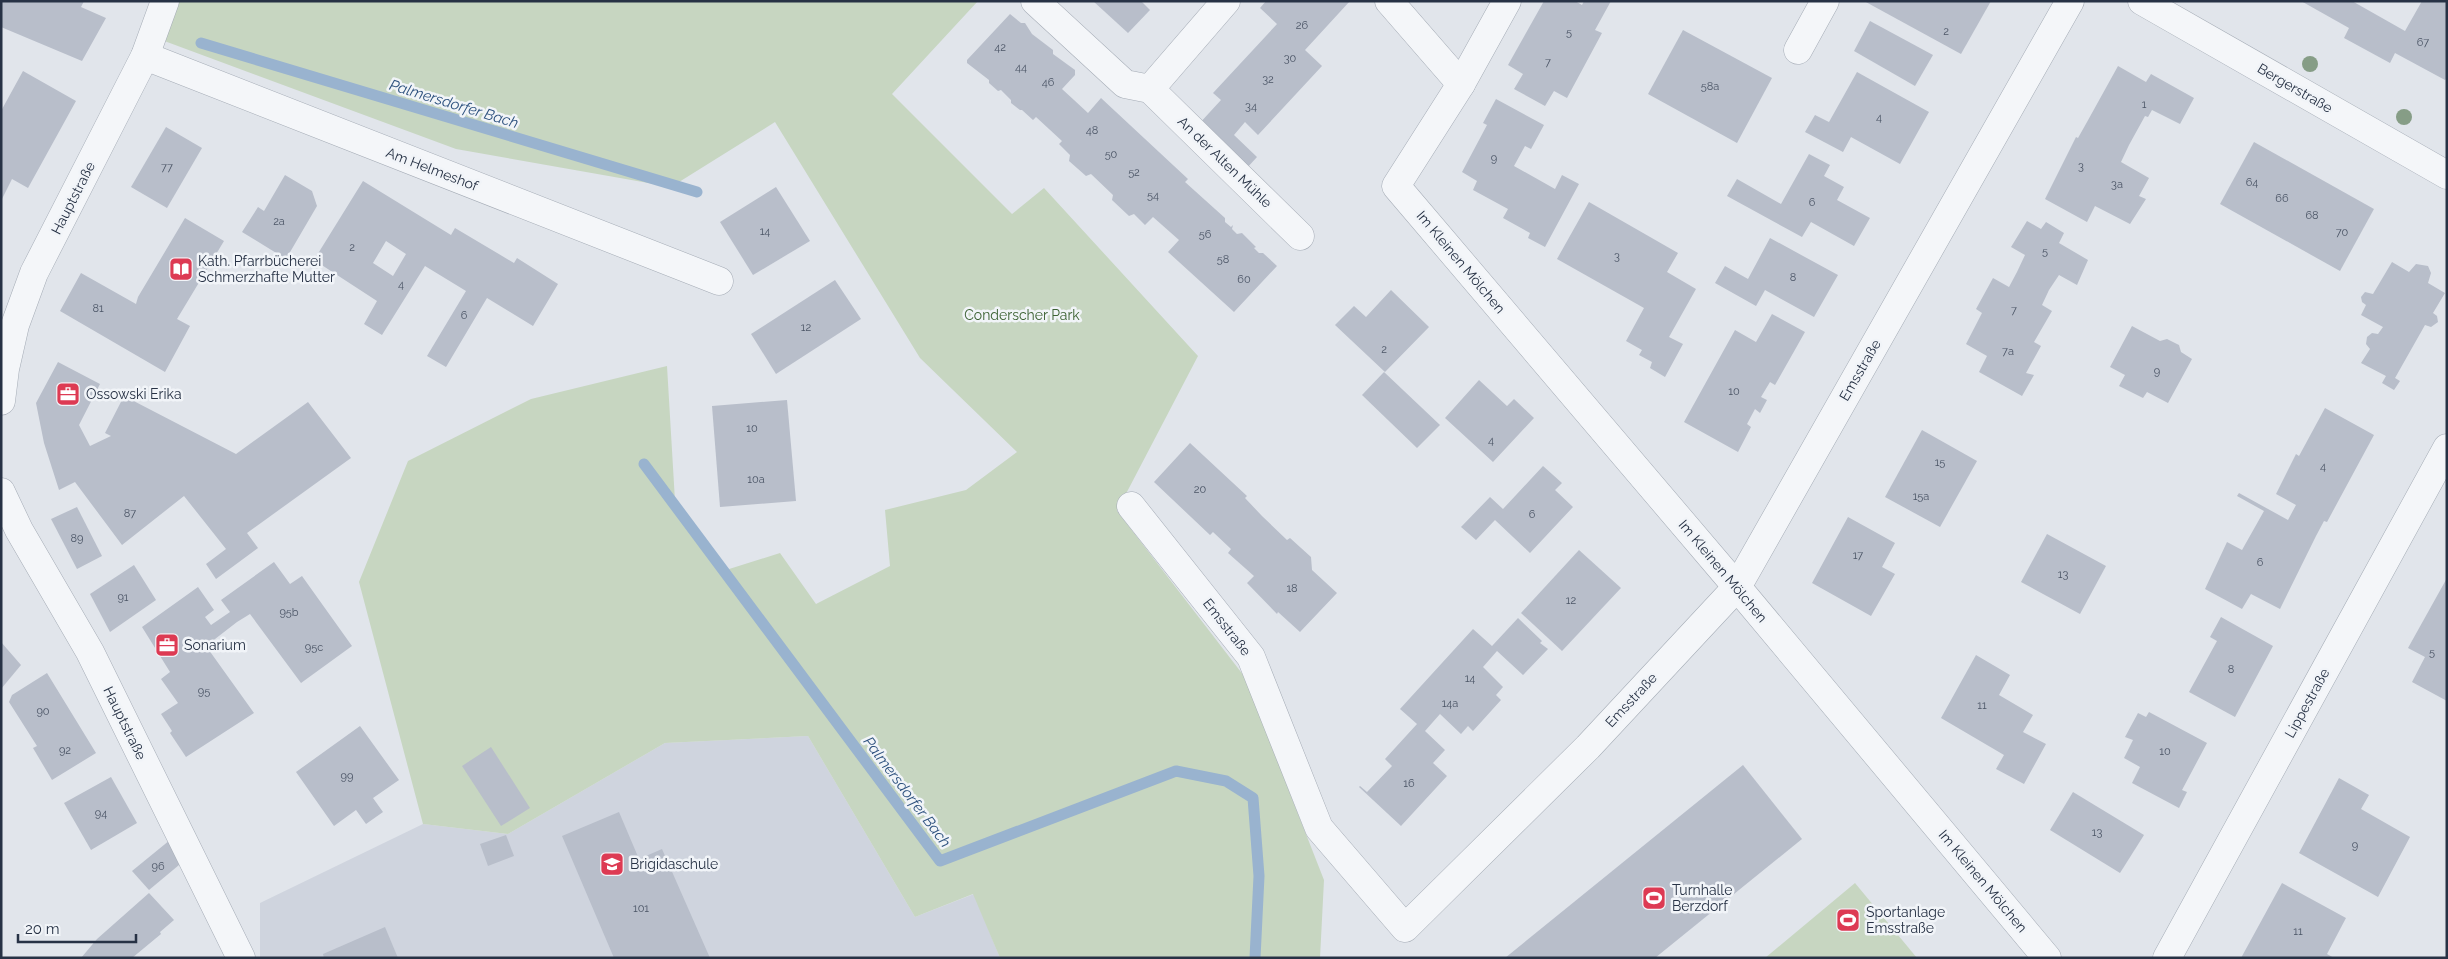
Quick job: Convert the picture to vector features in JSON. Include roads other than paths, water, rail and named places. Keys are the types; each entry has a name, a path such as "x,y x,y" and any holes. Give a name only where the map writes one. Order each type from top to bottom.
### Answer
{"street":[{"name":"Hauptstraße","path":"1,401 5,369 15,325 34,273 145,56 165,1"},
{"path":"1034,1 1125,84 1150,89 1226,1"},
{"path":"1389,1 1461,84 1507,1"},
{"path":"1798,50 1825,1"},
{"name":"Emsstraße","path":"1131,506 1251,657 1319,828 1405,928 1588,747 1737,587 2070,1"},
{"name":"Bergerstraße","path":"2142,1 2447,175"},
{"name":"Am Helmeshof","path":"145,56 719,281"},
{"name":"Im Kleinen Mölchen","path":"1461,84 1396,186 1737,587 2047,958"},
{"name":"An der Alten Mühle","path":"1150,89 1300,236"},
{"name":"Lippestraße","path":"2168,958 2447,448"},
{"name":"Hauptstraße","path":"2,496 19,530 90,652 241,958"}],"waterway":[{"name":"Palmersdorfer Bach","path":"201,43 697,192"},
{"name":"Palmersdorfer Bach","path":"644,464 940,861 1176,771 1226,781 1253,798 1259,876 1255,958"}],"place":[{"name":"Kath. Pfarrbücherei Schmerzhafte Mutter","path":"181,269"},
{"name":"Ossowski Erika","path":"68,394"},
{"name":"Sonarium","path":"167,645"},
{"name":"Brigidaschule","path":"612,864"},
{"name":"Turnhalle Berzdorf","path":"1654,898"},
{"name":"Sportanlage Emsstraße","path":"1848,920"}],"park label":[{"name":"Conderscher Park","path":"1022,315"}]}
